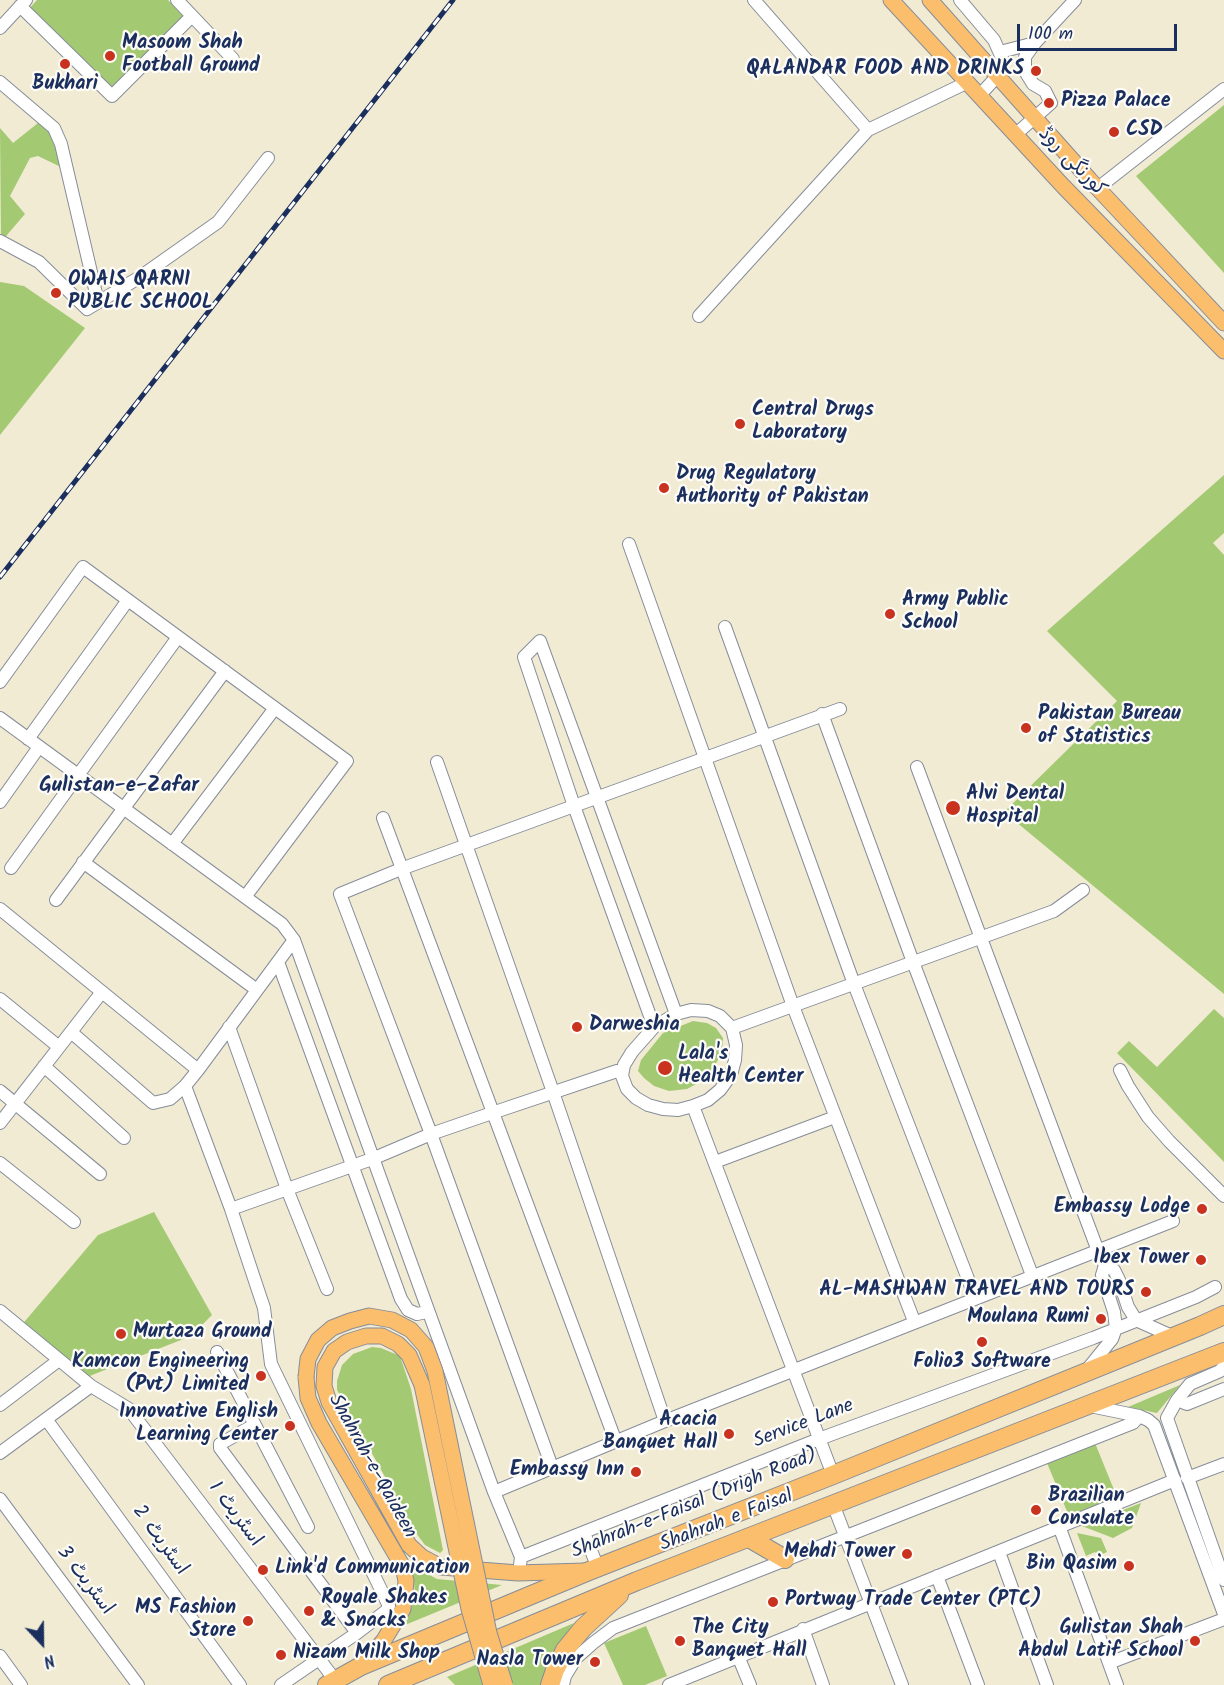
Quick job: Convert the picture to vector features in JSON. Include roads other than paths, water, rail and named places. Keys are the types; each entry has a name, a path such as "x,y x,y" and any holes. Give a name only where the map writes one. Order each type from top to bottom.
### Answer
{"highway":[{"path":"1083,1374 1224,1315"},
{"path":"833,1504 1224,1352"},
{"name":"Shahrah-e-Faisal (Drigh Road)","path":"331,1683 361,1666 593,1570 1083,1374"},
{"name":"Shahrah e Faisal","path":"637,1581 833,1504"},
{"path":"749,1538 785,1559"},
{"path":"388,1685 416,1683 637,1581"},
{"path":"550,1685 565,1650 583,1628 603,1608 637,1581"}],"main road":[{"name":"کورنگی روڈ","path":"891,0 1015,135 1224,351"},
{"name":"کورنگی روڈ","path":"930,0 1098,188 1224,323"},
{"name":"Shahrah-e-Qaideen","path":"361,1666 384,1640 403,1609 406,1581 403,1567 319,1423 309,1398 306,1377 308,1359 318,1340 332,1328 369,1316 392,1320 411,1330 426,1347 435,1371 489,1633 505,1685"},
{"name":"Shahrah-e-Qaideen","path":"491,1685 469,1609 422,1384 416,1368 409,1355 398,1344 382,1336 366,1336 347,1342 334,1351 325,1367 324,1386 329,1402 398,1528 409,1545 422,1557 441,1567 520,1565 593,1570"}],"street":[{"path":"177,0 233,59"},
{"path":"754,0 868,130"},
{"path":"960,0 994,40 1003,63 999,76 979,96"},
{"path":"1015,135 1051,103 1045,90 1033,84 1025,71 1025,57 1075,0"},
{"path":"0,28 23,3 112,96 192,16"},
{"path":"1000,52 1035,43"},
{"path":"0,82 54,128 61,144 98,302"},
{"path":"699,316 868,130 966,83"},
{"path":"1098,188 1224,89"},
{"path":"0,241 39,262 87,309 140,277 218,222 268,158"},
{"path":"630,544 793,1006 914,1322"},
{"path":"0,682 83,567 347,760 245,897"},
{"path":"28,739 128,600"},
{"path":"725,627 854,984 975,1298"},
{"path":"11,868 178,636"},
{"path":"654,1027 574,806 524,657 540,641 676,1014"},
{"path":"56,900 225,671"},
{"path":"172,844 275,708"},
{"path":"552,1467 431,1134 340,894 402,869 840,708"},
{"path":"822,714 1032,1275"},
{"path":"0,718 282,924 294,940 520,1565"},
{"path":"0,802 39,747"},
{"path":"437,762 665,1421"},
{"path":"917,767 1098,1251 1106,1265 1114,1270 1128,1307 1136,1320 1174,1337"},
{"path":"382,818 616,1442"},
{"path":"83,862 257,990"},
{"path":"732,1028 1054,911 1083,890"},
{"path":"0,909 198,1070"},
{"path":"71,1032 153,1102 170,1099 198,1070 294,940"},
{"path":"278,962 401,1299 408,1310 417,1314 427,1312"},
{"path":"0,1124 102,992"},
{"path":"0,999 59,1047"},
{"path":"692,1010 708,1011 720,1016 732,1028 736,1045 731,1075 720,1090 708,1100 678,1110 648,1105 630,1093 623,1082 622,1071 632,1052 654,1027 676,1014 692,1010"},
{"path":"229,1027 327,1289"},
{"path":"44,1066 124,1138"},
{"path":"1120,1070 1148,1117 1224,1196"},
{"path":"231,1209 352,1167 431,1134 622,1071"},
{"path":"185,1086 231,1209 264,1308 271,1364 389,1606 386,1611 357,1633 281,1685"},
{"path":"0,1091 100,1174"},
{"path":"693,1106 833,1475"},
{"path":"715,1162 835,1117"},
{"path":"0,1163 74,1222"},
{"path":"494,1492 665,1421 1173,1221"},
{"path":"1083,1374 1112,1339 1116,1328 1114,1312 1102,1275 1106,1265"},
{"name":"Service Lane","path":"520,1565 584,1533 819,1439 1116,1328 1196,1297 1215,1287"},
{"name":"اسٹریٹ 1","path":"0,1311 91,1386 129,1409 320,1659 331,1683"},
{"path":"217,1352 308,1527"},
{"path":"0,1405 59,1360"},
{"path":"1224,1366 1220,1371 1190,1384 1177,1400 1167,1418 1181,1479 1224,1614"},
{"path":"0,1453 91,1386"},
{"path":"1177,1400 1187,1404 1224,1389"},
{"path":"1086,1405 1139,1416 1154,1425 1181,1479 1224,1580"},
{"path":"563,1685 565,1676 576,1658 613,1628 1122,1427 1136,1421 1139,1416"},
{"name":"اسٹریٹ 2","path":"46,1419 240,1685"},
{"path":"254,1425 220,1444 220,1448 357,1633"},
{"path":"669,1685 685,1682 738,1656 1059,1526 1224,1464"},
{"name":"اسٹریٹ 3","path":"0,1499 138,1685"},
{"path":"833,1504 902,1685"},
{"path":"1059,1526 1117,1685"},
{"path":"584,1533 593,1570"},
{"path":"999,1552 1047,1685"},
{"path":"937,1576 978,1685"},
{"path":"1109,1663 1224,1619"},
{"path":"803,1629 824,1685"},
{"path":"0,1656 21,1685"},
{"path":"738,1656 750,1685"}],"railway":[{"path":"0,577 453,0"}],"place":[{"name":"Masoom Shah Football Ground","path":"110,56"},
{"name":"Bukhari","path":"65,64"},
{"name":"QALANDAR FOOD AND DRINKS","path":"1036,71"},
{"name":"Pizza Palace","path":"1049,103"},
{"name":"CSD","path":"1114,132"},
{"name":"OWAIS QARNI PUBLIC SCHOOL","path":"56,293"},
{"name":"Central Drugs Laboratory","path":"740,424"},
{"name":"Drug Regulatory Authority of Pakistan","path":"664,488"},
{"name":"Army Public School","path":"890,614"},
{"name":"Pakistan Bureau of Statistics","path":"1026,728"},
{"name":"Alvi Dental Hospital","path":"953,808"},
{"name":"Darweshia","path":"577,1027"},
{"name":"Lala's Health Center","path":"665,1068"},
{"name":"Embassy Lodge","path":"1202,1209"},
{"name":"Ibex Tower","path":"1201,1260"},
{"name":"AL-MASHWAN TRAVEL AND TOURS","path":"1146,1292"},
{"name":"Moulana Rumi","path":"1101,1319"},
{"name":"Murtaza Ground","path":"121,1334"},
{"name":"Folio3 Software","path":"982,1342"},
{"name":"Kamcon Engineering (Pvt) Limited","path":"261,1376"},
{"name":"Innovative English Learning Center","path":"290,1426"},
{"name":"Acacia Banquet Hall","path":"729,1434"},
{"name":"Embassy Inn","path":"636,1472"},
{"name":"Brazilian Consulate","path":"1036,1510"},
{"name":"Mehdi Tower","path":"907,1554"},
{"name":"Bin Qasim","path":"1129,1566"},
{"name":"Link'd Communication","path":"263,1570"},
{"name":"Portway Trade Center (PTC)","path":"773,1602"},
{"name":"Royale Shakes & Snacks","path":"309,1611"},
{"name":"MS Fashion Store","path":"248,1621"},
{"name":"The City Banquet Hall","path":"680,1641"},
{"name":"Gulistan Shah Abdul Latif School","path":"1195,1641"},
{"name":"Nizam Milk Shop","path":"281,1655"},
{"name":"Nasla Tower","path":"595,1662"}],"district":[{"name":"Gulistan-e-Zafar","path":"119,787"}]}
